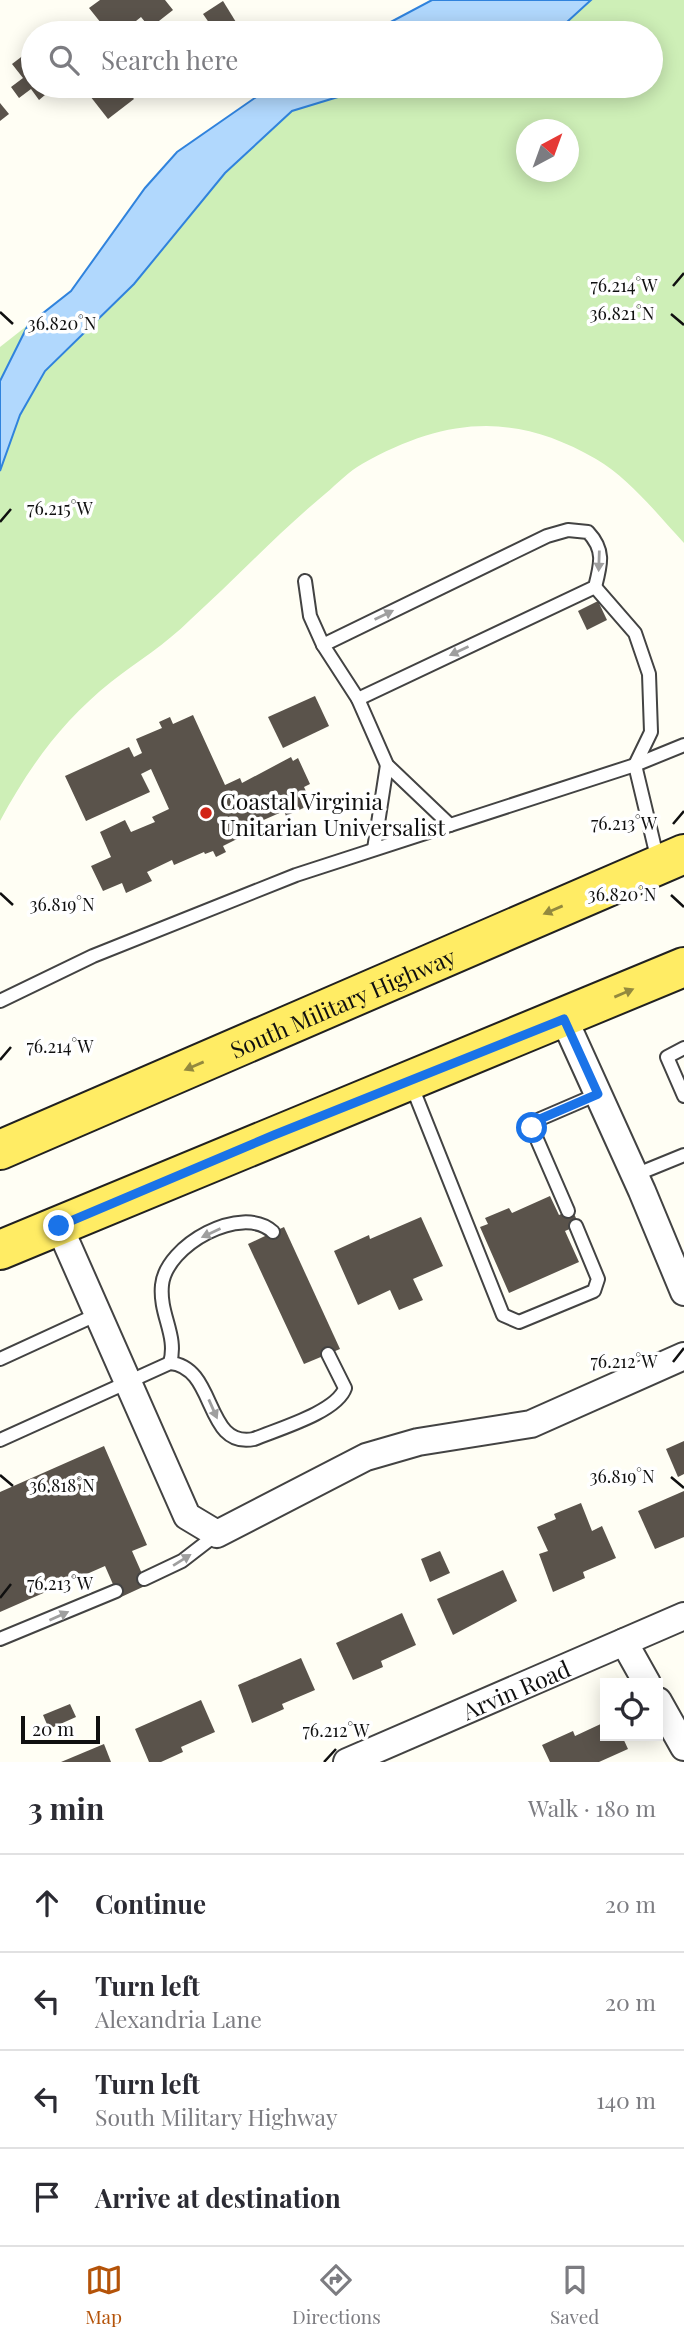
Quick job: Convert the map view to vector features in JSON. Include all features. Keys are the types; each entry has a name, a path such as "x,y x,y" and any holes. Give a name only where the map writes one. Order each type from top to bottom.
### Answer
{"main road":[{"name":"South Military Highway","path":"0,1150 672,860"},
{"path":"0,1250 564,1019 684,967"}],"street":[{"path":"564,1019 635,1175 684,1292"},
{"path":"59,1226 187,1516 216,1534 366,1457 418,1441 531,1424 684,1356"},
{"name":"Arvin Road","path":"346,1762 684,1616"},
{"path":"624,1642 644,1678"},
{"path":"663,1710 684,1747"}],"lane":[{"path":"323,645 547,536 568,530 588,532 599,544 602,562 595,587 358,699"},
{"path":"305,581 310,616 323,645 358,699 387,765 450,825"},
{"path":"595,587 635,633 649,674 651,732 635,765 672,860"},
{"path":"0,1002 93,956 296,875 635,765 684,745"},
{"path":"374,849 387,765"},
{"path":"684,1048 667,1057 684,1096"},
{"path":"410,1081 503,1315 519,1322 594,1291 598,1279 576,1226"},
{"path":"568,1211 532,1128 540,1119 598,1094"},
{"path":"635,1175 684,1155"},
{"path":"170,1363 173,1340 162,1312 162,1285 167,1265 192,1241 230,1224 247,1220 263,1222 273,1232"},
{"path":"0,1359 98,1314"},
{"path":"0,1440 129,1384 170,1363 183,1364 191,1370 199,1379 220,1426 233,1438 244,1441 332,1406 345,1388 328,1354"},
{"path":"144,1579 182,1562 216,1534"},
{"path":"0,1639 116,1591"}],"green space":[{"path":"591,0 684,0 684,543 643,498 608,467 566,444 536,433 508,427 479,426 422,437 392,449 348,474 290,524 181,629 93,697 48,746 0,821 0,471 20,415 45,371 134,284 225,173 292,111 335,98 663,98 663,21 568,21"},
{"path":"28,325 0,381 0,347"}],"water":[{"path":"432,0 591,0 568,21 393,21"},
{"path":"255,98 335,98 292,111 225,173 134,284 45,371 20,415 0,471 0,381 28,325 71,291 145,188 177,152"}],"building":[{"path":"100,0 165,0 173,10 159,21 144,21 141,17 136,21 99,21 89,8"},
{"path":"223,1 235,21 208,21 203,14"},
{"path":"21,57 21,75 12,64"},
{"path":"21,80 21,96 19,98 11,87"},
{"path":"92,98 134,99 108,119"},
{"path":"0,103 9,114 0,121"},
{"path":"598,601 607,620 587,630 578,611"},
{"path":"315,696 329,726 283,748 268,717"},
{"path":"193,715 225,785 240,778 242,783 291,757 293,761 298,758 310,784 304,787 312,804 286,816 284,811 259,822 261,827 223,846 226,852 216,857 213,851 174,865 172,860 147,872 152,881 126,893 122,883 103,891 91,866 111,857 100,832 125,820 131,832 155,822 152,817 169,809 151,769 141,774 150,792 86,821 65,776 129,747 134,757 142,753 136,739 162,728 159,722 170,717 173,724"},
{"path":"550,1196 559,1215 572,1209 579,1225 565,1231 579,1262 509,1293 480,1227 488,1224 485,1218 509,1208 512,1213"},
{"path":"421,1217 443,1266 413,1279 423,1300 399,1310 390,1290 358,1305 334,1251 369,1235 370,1239"},
{"path":"284,1227 340,1349 304,1364 248,1244"},
{"path":"684,1441 684,1474 678,1477 666,1449"},
{"path":"104,1446 147,1545 132,1551 147,1585 119,1598 105,1566 0,1612 0,1492"},
{"path":"684,1491 684,1537 655,1549 638,1511"},
{"path":"581,1503 592,1531 602,1526 616,1558 583,1572 585,1578 553,1592 539,1554 548,1551 537,1527 556,1519 554,1514"},
{"path":"440,1551 450,1573 430,1582 421,1559"},
{"path":"503,1570 517,1601 453,1635 437,1599"},
{"path":"402,1613 416,1645 381,1661 383,1667 353,1680 336,1643"},
{"path":"301,1658 315,1690 282,1704 284,1709 252,1723 238,1685"},
{"path":"201,1700 215,1732 181,1747 183,1752 161,1762 149,1762 135,1729"},
{"path":"70,1704 76,1717 49,1729 43,1715"},
{"path":"600,1724 600,1741 624,1741 628,1749 599,1762 550,1762 542,1745 573,1731 575,1736"},
{"path":"104,1744 111,1762 61,1762"}],"place":[{"name":"Coastal Virginia Unitarian Universalist","path":"206,813"}],"route":[{"path":"59,1226 274,1135 564,1019 598,1094 540,1119 532,1128"}]}
